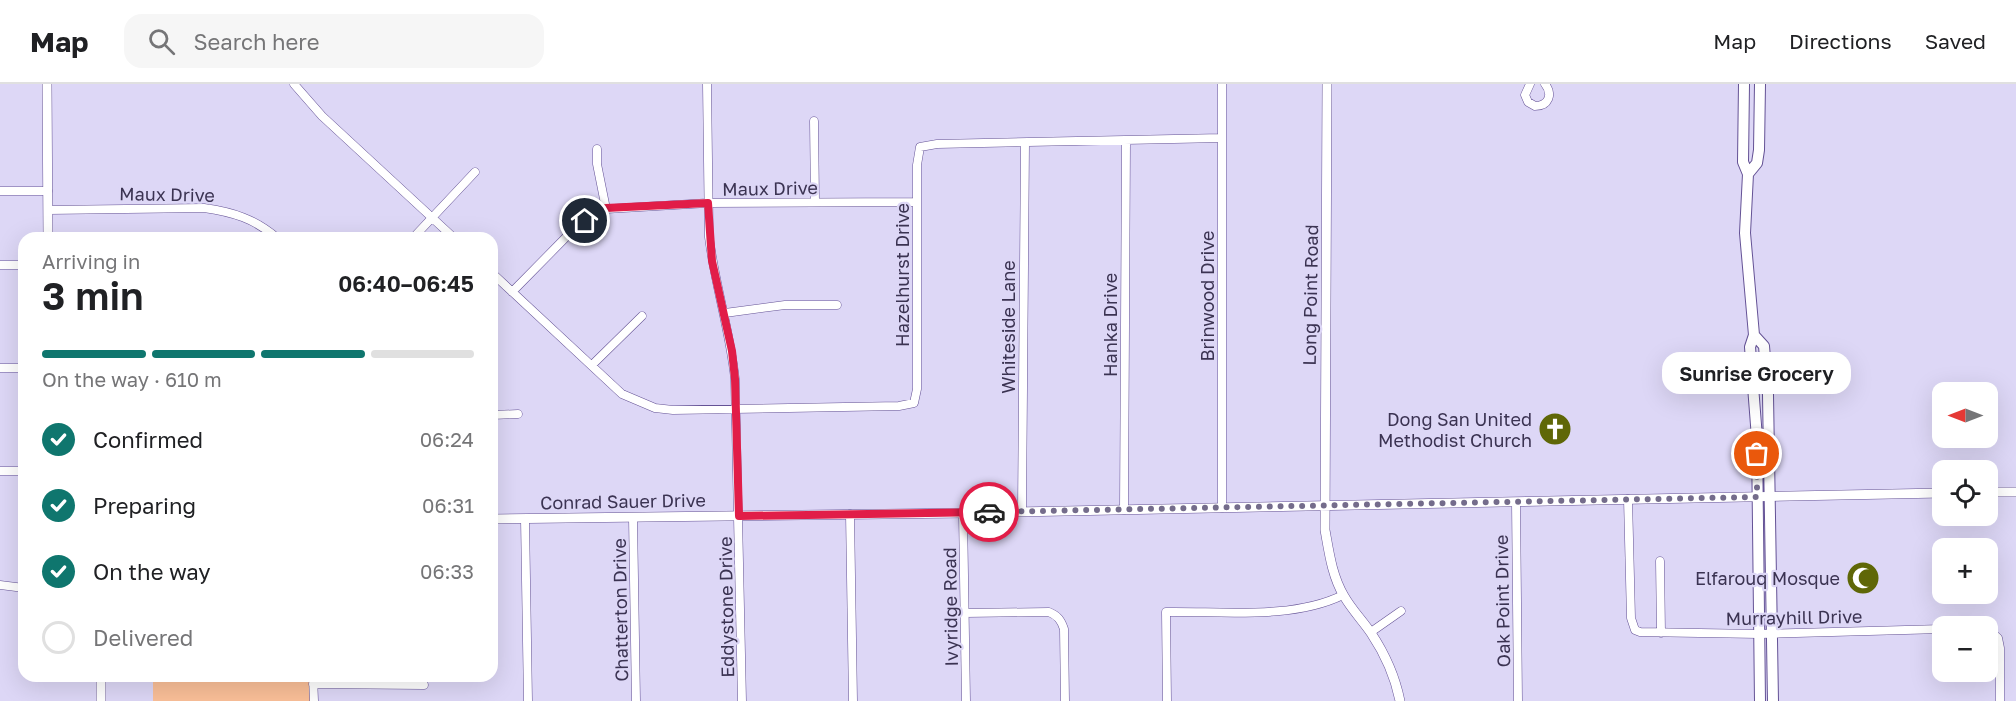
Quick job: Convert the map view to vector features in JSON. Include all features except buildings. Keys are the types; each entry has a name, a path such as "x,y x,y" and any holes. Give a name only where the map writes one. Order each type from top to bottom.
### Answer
{"main road":[{"path":"1744,84 1743,162 1748,174 1745,233 1754,335 1750,347 1755,394 1760,701"},
{"path":"1748,174 1756,163 1759,150 1760,84"},
{"path":"1754,335 1764,346 1768,395 1773,701"}],"street":[{"path":"47,84 48,232"},
{"path":"294,84 326,121 447,232"},
{"name":"Eddystone Drive","path":"707,84 708,203 712,261 732,351 736,409 742,701"},
{"name":"Brinwood Drive","path":"1222,84 1222,508"},
{"name":"Long Point Road","path":"1327,84 1325,530 1329,554 1343,595 1371,632 1386,657 1397,684 1400,701"},
{"path":"1530,84 1525,95 1528,102 1535,106 1545,104 1549,99 1549,89 1545,84"},
{"path":"813,120 815,202"},
{"path":"1025,143 1222,138"},
{"name":"Hanka Drive","path":"1124,510 1125,141"},
{"name":"Hazelhurst Drive","path":"736,409 899,406 914,403 917,389 917,165 920,147 937,144 1025,143"},
{"name":"Whiteside Lane","path":"1022,511 1025,143"},
{"path":"512,292 574,229 606,208 597,164 597,149"},
{"path":"418,232 475,172"},
{"path":"0,192 48,191"},
{"name":"Maux Drive","path":"606,208 708,203 917,202"},
{"name":"Maux Drive","path":"48,210 204,207 243,216 270,232"},
{"path":"0,265 18,264"},
{"path":"498,279 622,394 655,408 736,409"},
{"path":"725,313 785,305 837,305"},
{"path":"592,365 642,316"},
{"path":"0,368 18,368"},
{"path":"498,415 518,414"},
{"path":"0,471 18,471"},
{"path":"1998,492 2016,492"},
{"name":"Conrad Sauer Drive","path":"498,519 963,513 1932,493"},
{"name":"Murrayhill Drive","path":"1628,500 1630,618 1635,630 1646,633 1759,634 1932,628"},
{"name":"Oak Point Drive","path":"1516,502 1518,701"},
{"name":"Ivyridge Road","path":"963,513 966,701"},
{"path":"850,514 853,701"},
{"name":"Chatterton Drive","path":"633,518 636,701"},
{"path":"525,519 528,701"},
{"path":"1660,561 1661,633"},
{"path":"0,585 18,587"},
{"path":"1167,701 1166,612 1283,611 1324,604 1343,595"},
{"path":"1371,632 1401,611"},
{"path":"965,613 1049,612 1056,615 1064,629 1065,701"},
{"path":"1998,638 2001,701"},
{"path":"100,682 101,701"},
{"path":"313,682 314,701"},
{"path":"368,682 424,684"}],"shaded area":[{"path":"153,682 313,682 314,701 153,701"}],"way so far":[{"path":"989,512 1757,497 1757,454"}],"place":[{"name":"Dong San United Methodist Church","path":"1555,429"},
{"name":"Sunrise Grocery","path":"1757,454"},
{"name":"Elfarouq Mosque","path":"1863,578"}],"route":[{"path":"585,221 606,208 708,203 712,261 725,313 735,379 739,516 989,512"}]}
